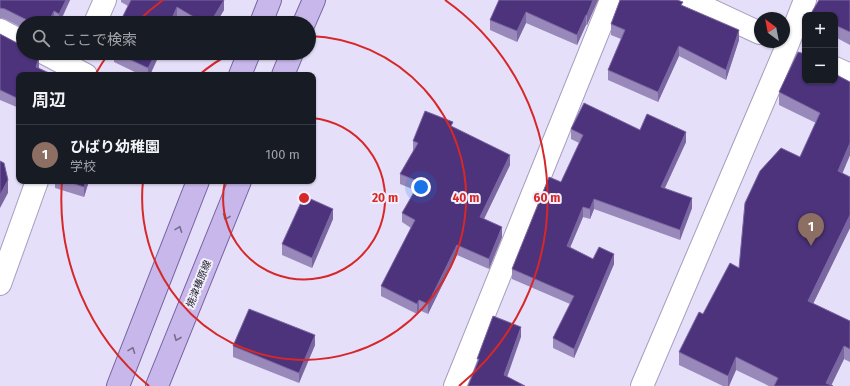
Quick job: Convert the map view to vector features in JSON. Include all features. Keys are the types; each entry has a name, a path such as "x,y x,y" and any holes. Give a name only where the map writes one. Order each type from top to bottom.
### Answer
{"main road":[{"path":"264,16 270,0"},
{"path":"307,16 314,0"},
{"path":"241,72 246,60"},
{"path":"284,72 289,60"},
{"path":"118,386 197,184"},
{"name":"焼津榛原線","path":"157,386 239,184"}],"street":[{"path":"98,16 105,0"},
{"path":"455,386 611,0"},
{"path":"689,0 754,30"},
{"path":"790,47 805,0"},
{"path":"0,30 16,38"},
{"path":"642,386 790,48"},
{"path":"61,60 80,68"},
{"path":"838,69 850,75"},
{"path":"0,284 6,252 36,184"}],"building":[{"path":"0,0 66,0 59,14 54,11 52,16 19,16 0,8"},
{"path":"131,0 224,0 214,16 192,16 177,7 173,16 123,16"},
{"path":"499,0 593,0 577,35 526,12 517,31 490,20"},
{"path":"620,0 677,0 683,2 681,5 739,30 726,70 679,46 658,92 608,70 625,30 611,24"},
{"path":"819,0 850,0 850,32 838,26 838,12 812,12"},
{"path":"0,34 16,42 16,60 38,60 36,67 47,72 16,72 16,98 0,90"},
{"path":"798,52 802,53 802,84 838,84 838,76 850,82 850,143 838,171 850,177 850,215 808,301 850,321 850,349 844,346 826,383 833,386 774,386 778,378 736,357 728,376 679,352 699,312 703,314 730,263 739,268 745,203 760,171 781,148 800,157 820,113 779,92"},
{"path":"131,60 152,60 148,68"},
{"path":"584,103 640,130 647,114 686,132 661,187 692,198 680,230 594,199 590,209 583,207 567,246 593,259 599,247 614,254 574,349 553,338 574,296 512,269 549,177 561,182 583,135 571,129"},
{"path":"425,111 453,122 451,126 510,155 480,217 502,227 489,259 457,245 428,304 419,300 417,304 381,286 415,220 402,213 420,182 400,174 418,143 413,141"},
{"path":"0,161 4,163 8,180 0,195"},
{"path":"75,184 85,184 84,187"},
{"path":"304,196 333,209 312,258 282,244"},
{"path":"249,309 315,335 299,373 233,346"},
{"path":"493,316 521,327 504,375 525,386 468,386 479,359 477,359"}],"place":[{"name":"ひばり幼稚園","path":"811,246"}]}
